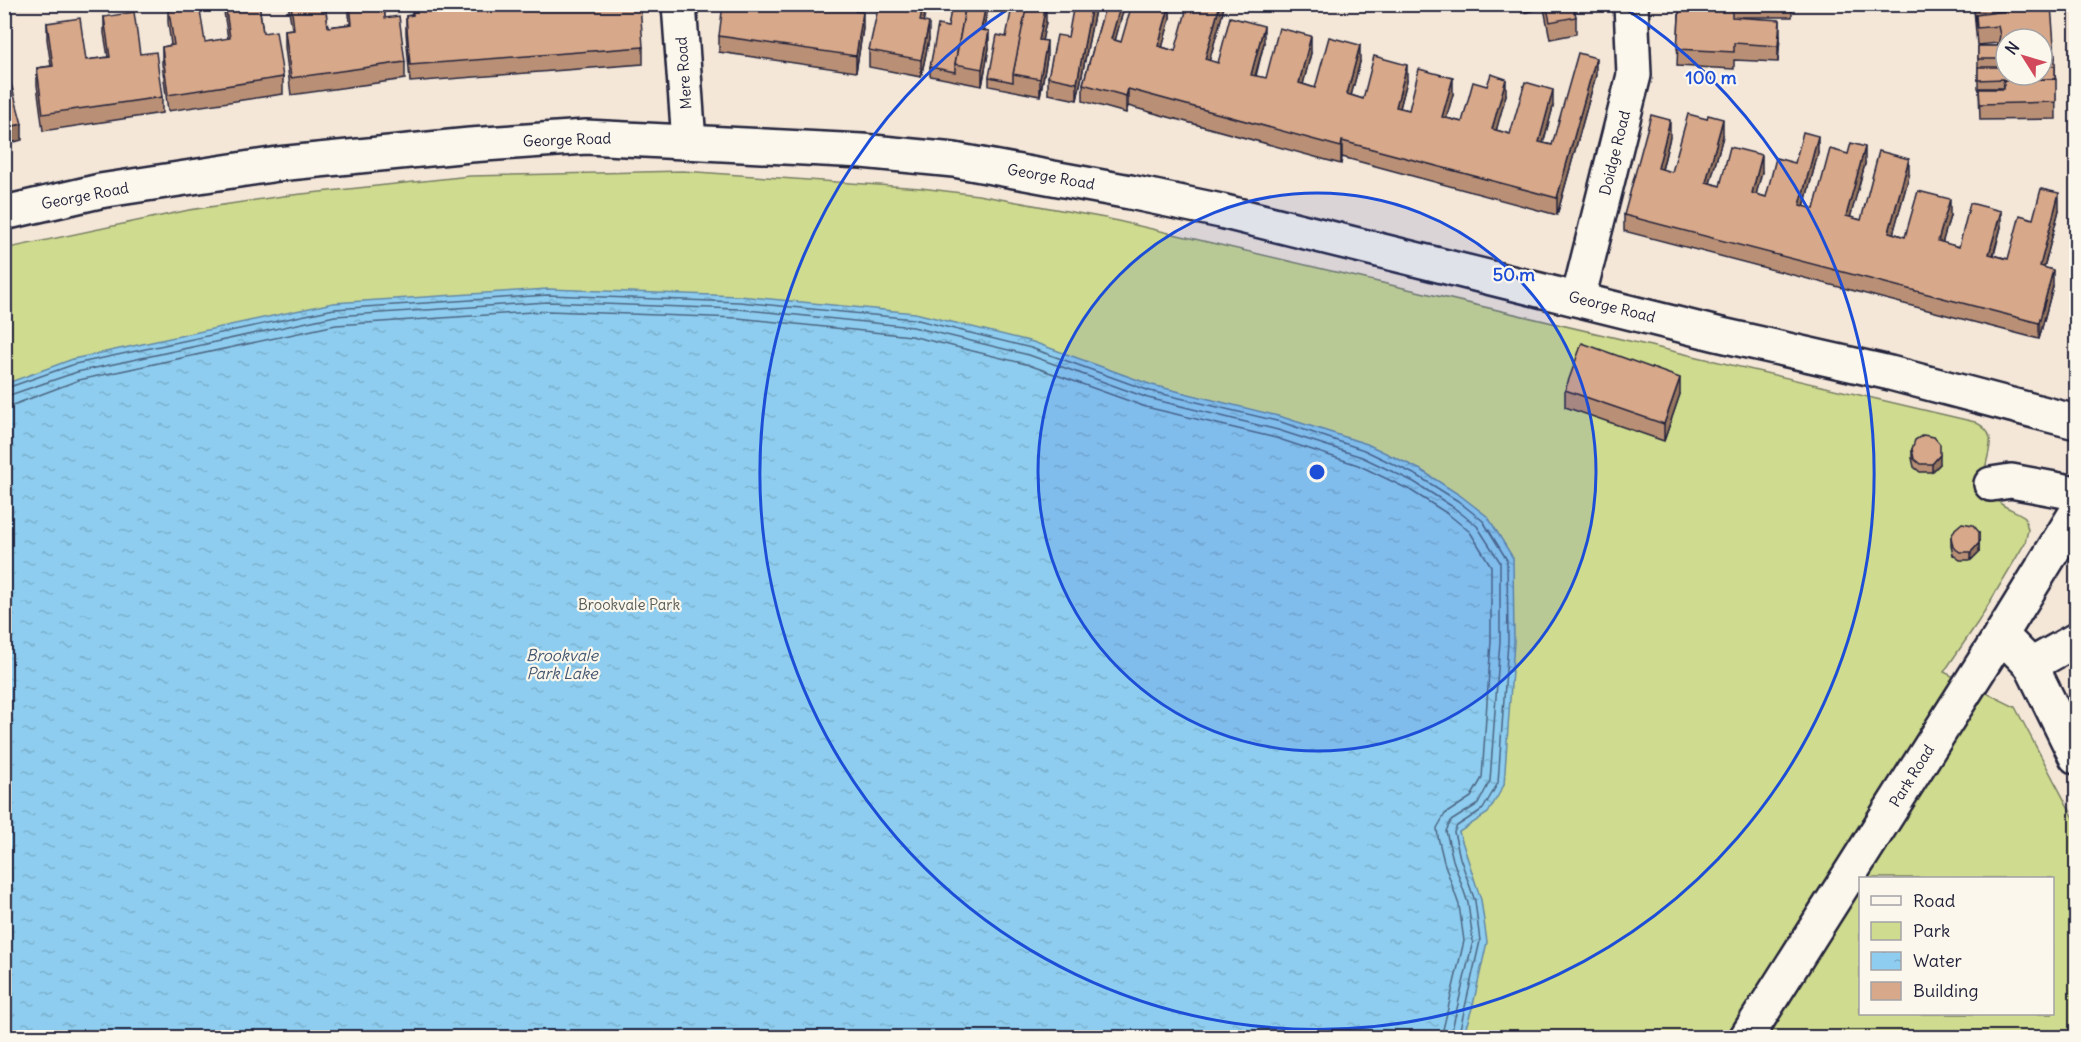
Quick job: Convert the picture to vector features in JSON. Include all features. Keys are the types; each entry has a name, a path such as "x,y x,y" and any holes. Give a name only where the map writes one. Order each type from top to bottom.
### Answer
{"street":[{"name":"Mere Road","path":"679,4 689,142"},
{"name":"Doidge Road","path":"1578,299 1634,75 1631,4"},
{"name":"George Road","path":"4,213 100,191 278,164 470,145 586,137 862,151 954,160 1209,209 1718,334 1890,372 2076,422"},
{"path":"1991,484 2011,481 2076,493"},
{"name":"Park Road","path":"1746,1038 2076,513"},
{"path":"2001,635 2031,664 2076,757"},
{"path":"2031,664 2076,640"}],"green space":[{"name":"Brookvale Park Lake","path":"683,171 921,188 978,195 1105,218 1975,422 1982,426 1989,435 1990,446 1986,468 1992,494 2000,503 2025,517 2028,530 2025,543 1978,622 1944,672 2015,707 2076,822 2076,1037 5,1037 4,249 189,210 283,196 470,176"}],"water":[{"name":"Brookvale Park Lake","path":"548,289 739,296 915,313 1033,342 1152,385 1282,417 1367,444 1421,470 1488,517 1513,558 1514,642 1504,785 1488,813 1459,832 1481,900 1487,942 1473,1005 1463,1037 5,1037 5,384 73,359 333,303"}],"building":[{"path":"199,4 205,42 230,38 225,4 259,4 263,33 276,31 283,77 168,95 162,47 174,45 168,5"},
{"path":"291,4 325,4 328,27 352,24 350,4 384,4 385,18 399,16 405,62 291,78 285,30 294,29"},
{"path":"413,4 450,4 451,14 473,12 473,4 508,4 508,9 533,7 533,4 566,4 566,7 588,4 640,4 643,47 410,65 406,16 413,15"},
{"path":"723,4 856,4 855,11 863,12 856,56 719,36"},
{"path":"888,4 923,4 920,21 929,23 921,60 869,50 878,8 887,10"},
{"path":"952,4 966,4 955,72 930,67 938,25 948,27"},
{"path":"966,4 986,4 981,30 989,31 982,69 955,64"},
{"path":"1026,4 1046,5 1039,40 1047,41 1040,79 1013,74"},
{"path":"1074,4 1092,4 1077,83 1048,77 1057,35 1068,37"},
{"path":"1106,4 1121,4 1111,39 1121,42 1132,4 1151,6 1151,4 1170,4 1158,46 1175,51 1188,4 1201,7 1201,4 1220,4 1205,59 1218,63 1230,17 1264,26 1251,75 1266,78 1279,28 1311,36 1299,83 1315,88 1329,37 1360,45 1347,94 1363,99 1374,56 1407,65 1396,107 1409,110 1419,69 1453,78 1442,117 1462,122 1473,82 1487,86 1491,74 1506,79 1492,129 1510,134 1525,82 1553,90 1539,142 1552,145 1578,53 1596,58 1557,198 1342,141 1341,147 1128,89 1126,96 1083,84"},
{"path":"1546,4 1573,4 1576,17 1550,22"},
{"path":"1680,4 1732,4 1732,17 1780,20 1778,46 1734,43 1734,52 1677,49"},
{"path":"1996,4 2050,5 1976,15 1976,23 1974,10 1997,7"},
{"path":"2051,5 2053,27 1977,28 1976,15"},
{"path":"1012,7 1026,9 1013,82 989,77 997,35 1006,37"},
{"path":"134,12 140,54 156,52 162,97 43,114 37,68 53,66 47,23 80,18 86,60 110,57 104,17"},
{"path":"1978,46 1994,46 1994,59 1978,59"},
{"path":"1978,67 1994,67 1994,79 1978,80"},
{"path":"7,69 22,124 4,128 4,70"},
{"path":"2054,79 2056,79 2056,102 1980,104 1979,89 2054,87"},
{"path":"1688,114 1707,119 1708,115 1723,119 1706,182 1720,186 1730,147 1762,155 1752,193 1766,197 1776,158 1795,163 1803,132 1818,136 1800,205 1814,209 1830,149 1848,154 1851,143 1865,147 1846,216 1861,220 1879,151 1909,159 1889,232 1905,237 1918,191 1950,199 1938,241 1959,247 1970,203 2001,211 1989,254 2008,259 2020,215 2033,219 2041,189 2059,193 2040,266 2053,270 2039,323 1624,215 1651,115 1670,120 1658,168 1672,172"},
{"path":"1582,343 1680,378 1664,424 1565,390"},
{"path":"1923,435 1934,437 1940,444 1940,455 1932,464 1920,464 1914,459 1912,449 1915,440"},
{"path":"1962,523 1973,525 1979,532 1979,543 1971,552 1960,552 1953,547 1951,537"}],"park label":[{"name":"Brookvale Park","path":"629,605"}]}
